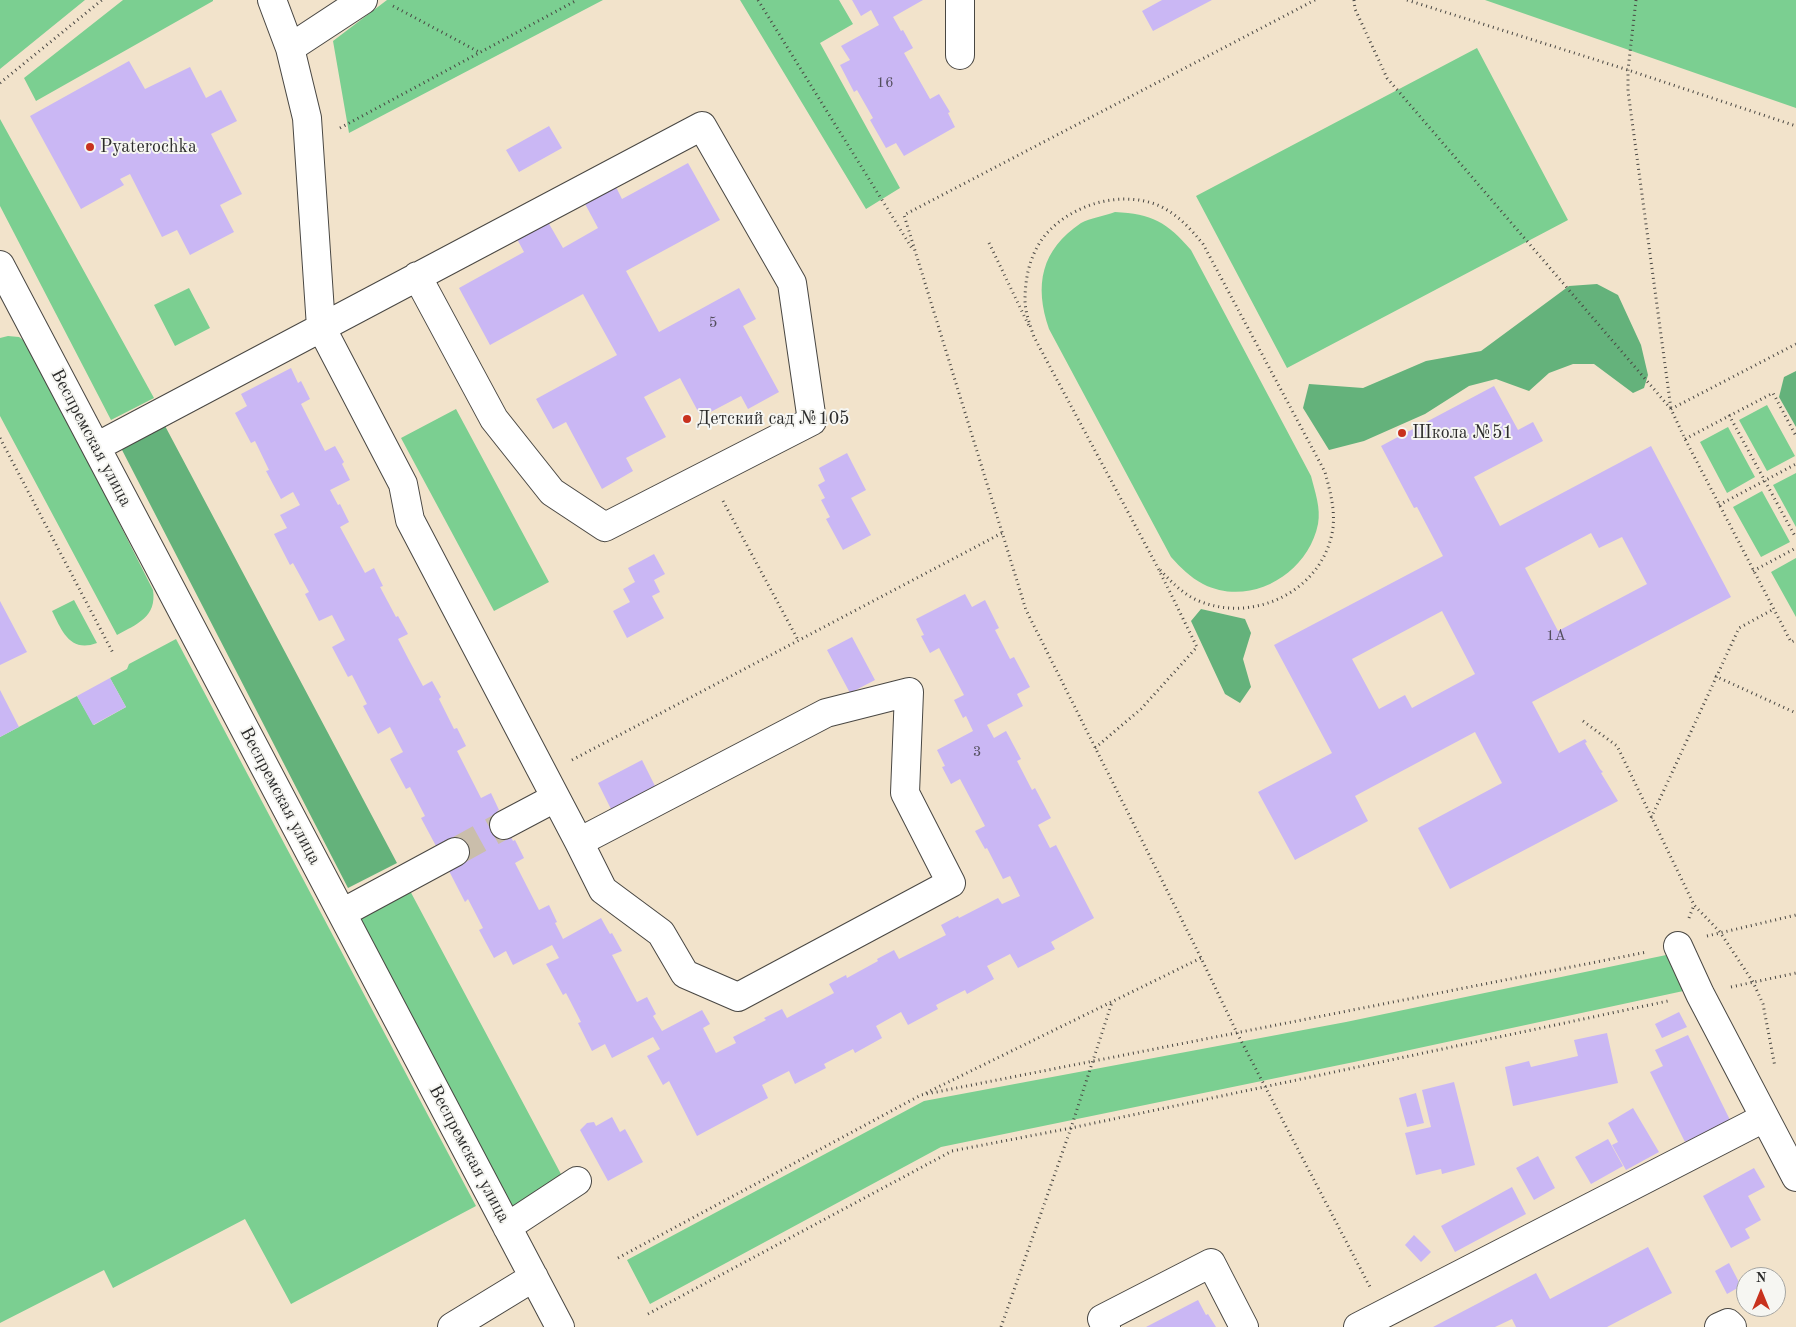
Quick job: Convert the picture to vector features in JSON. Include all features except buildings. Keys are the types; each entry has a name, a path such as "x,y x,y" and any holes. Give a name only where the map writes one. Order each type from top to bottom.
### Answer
{"street":[{"path":"272,0 290,48 306,118 321,327 403,484 410,520 578,842 604,890 661,933 685,974 738,996 951,883 905,793 909,692 826,713 578,842"},
{"path":"290,48 363,0"},
{"path":"960,0 960,55"},
{"path":"96,447 417,276 702,126 792,283 812,421 605,526 552,492 494,419 417,276"},
{"name":"Веспремская улица","path":"0,265 560,1327"},
{"path":"504,825 549,786"},
{"path":"342,913 455,852"},
{"path":"1678,946 1700,994 1796,1177"},
{"path":"1358,1327 1764,1118"},
{"path":"507,1226 578,1181"},
{"path":"1106,1327 1102,1319 1211,1263 1244,1327"},
{"path":"452,1327 534,1277"},
{"path":"1720,1327 1728,1322 1732,1327"}],"path":[{"path":"0,84 102,0"},
{"path":"308,145 577,0"},
{"path":"758,0 917,256"},
{"path":"1315,0 904,214 1026,610 1201,958 1236,1033 1384,1314"},
{"path":"1354,0 1355,9 1387,78 1671,409 1791,642 1796,640"},
{"path":"1407,0 1628,70 1796,126"},
{"path":"1636,0 1628,70 1628,91 1671,409"},
{"path":"389,4 479,52"},
{"path":"1034,337 1025,301 1027,276 1034,253 1047,232 1074,211 1112,199 1136,200 1159,206 1179,218 1203,244 1325,472 1333,504 1332,529 1324,556 1308,578 1288,595 1278,600 1245,609 1223,608 1198,601 1177,588 1158,568"},
{"path":"989,243 1034,337 1158,568 1197,647 1141,708 1095,748"},
{"path":"1671,409 1796,344"},
{"path":"1685,439 1773,393 1796,436"},
{"path":"1729,416 1796,538"},
{"path":"0,438 113,653"},
{"path":"1719,505 1796,464"},
{"path":"709,474 798,640"},
{"path":"549,786 798,640 1002,533"},
{"path":"1753,571 1796,548"},
{"path":"1651,818 1739,628 1774,609"},
{"path":"1716,676 1796,713"},
{"path":"1583,721 1617,746 1694,905 1720,932 1753,982 1763,1004 1776,1069"},
{"path":"921,1095 1678,946 1720,932 1796,915"},
{"path":"618,1258 921,1095 1201,958"},
{"path":"648,1314 952,1151 1071,1128 1796,973"},
{"path":"1000,1327 1071,1128 1112,1002"}],"green space":[{"path":"0,0 85,0 0,69"},
{"path":"123,0 213,1 36,101 24,78"},
{"path":"387,0 603,0 349,133 333,41"},
{"path":"740,0 839,0 853,24 820,43 900,188 866,209"},
{"path":"1485,0 1796,0 1796,108"},
{"path":"1477,48 1568,220 1287,368 1196,196"},
{"path":"0,119 154,398 111,420 0,206"},
{"path":"1115,212 1139,215 1158,221 1182,240 1191,250 1311,476 1319,512 1318,524 1312,542 1302,558 1290,571 1274,582 1257,589 1239,592 1221,590 1203,584 1186,572 1171,557 1049,329 1044,313 1042,283 1049,257 1057,245 1081,223"},
{"path":"1597,284 1618,295 1641,345 1648,375 1644,388 1633,393 1594,364 1573,364 1549,373 1529,391 1496,379 1469,386 1425,414 1364,441 1329,450 1303,408 1309,384 1363,388 1426,361 1481,351 1569,286"},
{"path":"189,288 210,328 175,346 154,305"},
{"path":"8,336 19,337 29,344 153,590 152,607 149,613 138,623 117,635 0,416 0,338"},
{"path":"1796,371 1796,427 1779,397 1784,377"},
{"path":"1767,405 1795,456 1767,471 1739,420"},
{"path":"456,409 549,582 494,611 401,438"},
{"path":"164,424 397,863 348,888 121,448"},
{"path":"1728,427 1755,477 1727,493 1700,442"},
{"path":"1796,473 1796,527 1773,485"},
{"path":"1762,491 1790,542 1761,557 1733,507"},
{"path":"1796,558 1796,617 1771,572"},
{"path":"74,600 97,643 80,645 74,643 59,626 52,611"},
{"path":"1201,609 1245,619 1251,633 1243,659 1251,687 1240,703 1225,694 1191,621"},
{"path":"176,639 476,1206 291,1304 245,1219 113,1288 104,1270 0,1323 0,737 77,696 94,725 126,707 110,678 127,669 129,664"},
{"path":"408,887 562,1176 513,1210 359,916"},
{"path":"1671,954 1688,990 1354,1062 941,1147 650,1304 627,1260 924,1101 1346,1022"}],"tunnel":[{"path":"455,852 504,825"}],"place":[{"name":"Pyaterochka","path":"90,147"},
{"name":"Детский сад №105","path":"687,419"},
{"name":"Школа №51","path":"1402,433"}]}
